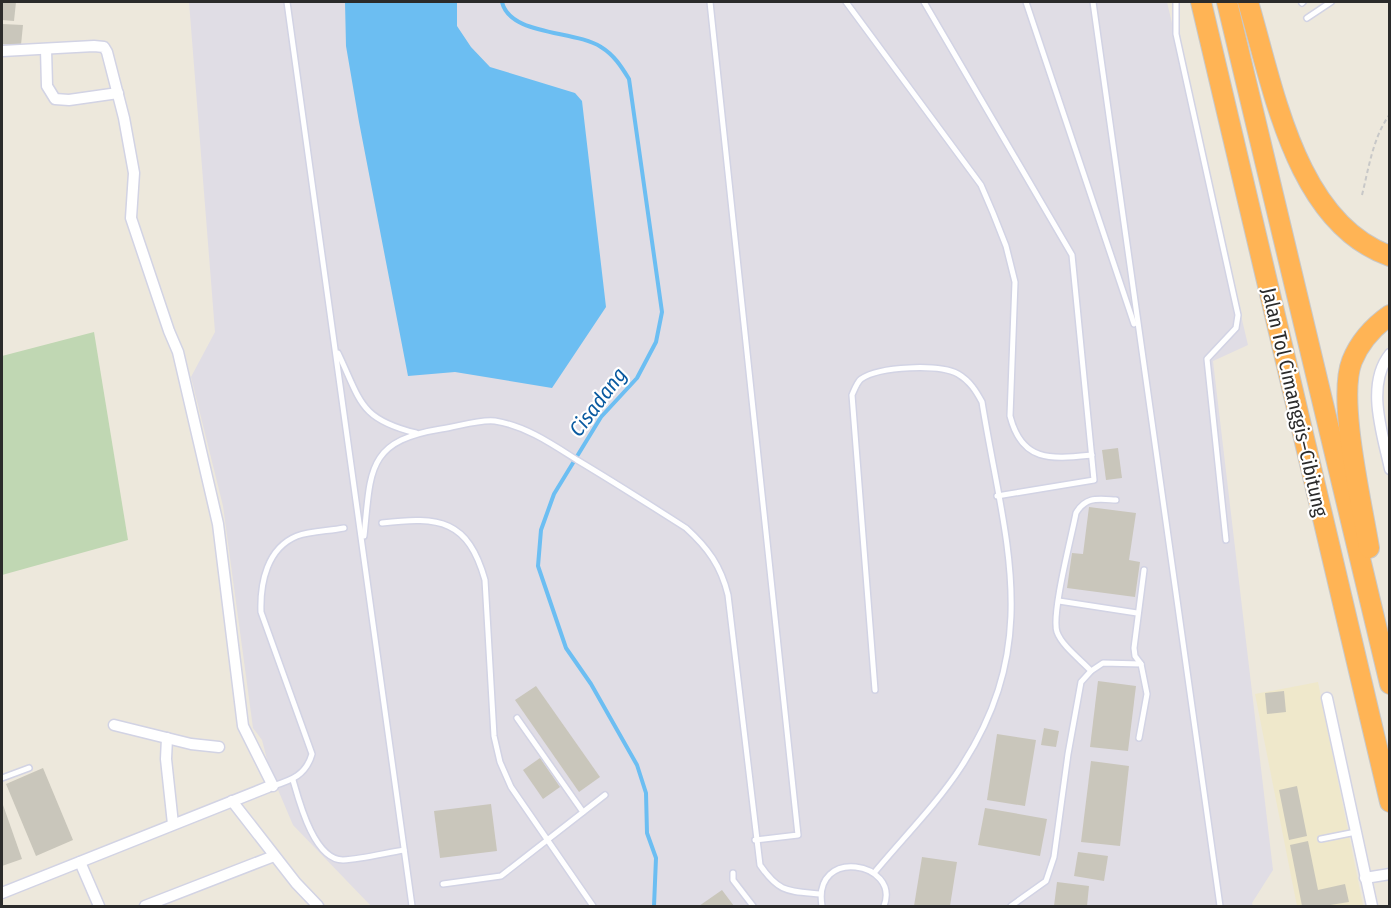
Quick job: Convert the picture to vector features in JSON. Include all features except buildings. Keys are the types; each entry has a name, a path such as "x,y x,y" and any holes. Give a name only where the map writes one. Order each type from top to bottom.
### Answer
{"highway":[{"name":"Jalan Tol Cimanggis–Cibitung","path":"1201,2 1389,802"},
{"name":"Jalan Tol Cimanggis–Cibitung","path":"1227,2 1389,684"},
{"path":"1248,2 1286,128 1304,174 1327,210 1352,234 1389,256"},
{"path":"1389,315 1371,329 1352,362 1347,409 1389,677"}],"street":[{"path":"2,51 104,47 118,93 134,173 131,218 169,332 178,352 218,524 243,726 271,786 2,893"},
{"path":"46,49 47,86 55,99 69,100 118,93"},
{"path":"1389,354 1382,368 1377,402 1389,469"},
{"path":"1327,698 1372,906"},
{"path":"114,725 167,738 219,747"},
{"path":"167,738 166,759 173,824"},
{"path":"232,801 274,856 318,906"},
{"path":"145,906 160,904 274,856"},
{"path":"80,862 99,906"},
{"path":"1365,878 1389,874"}],"lane":[{"path":"287,2 412,906"},
{"path":"710,2 798,835 755,840"},
{"path":"846,2 981,185 1006,246 1015,282 1011,416 1014,431 1024,445 1038,456 1057,458 1092,455"},
{"path":"924,2 1071,255 1094,480 997,496"},
{"path":"1026,2 1139,337"},
{"path":"1093,2 1220,906"},
{"path":"1176,2 1176,34 1238,315 1236,328 1207,359 1226,540"},
{"path":"1307,18 1331,2"},
{"path":"335,347 361,402 373,418 393,427 417,433"},
{"path":"874,873 960,768 986,723 1004,678 1011,639 1013,593 982,402 973,386 959,375 939,367 880,372 860,380 852,395 875,690"},
{"path":"363,546 369,483 375,462 394,442 417,433 493,421 518,426 548,442 686,528 706,546 722,572 728,595 755,840 760,865 771,881 784,891 820,894"},
{"path":"1091,671 1058,636 1056,627 1059,601 1076,513 1081,505 1090,499 1116,500"},
{"path":"382,523 419,519 441,523 464,535 478,556 485,580 494,736 500,762 511,787 593,906"},
{"path":"271,786 293,780 309,767 312,754 261,612 260,588 268,565 280,549 297,537 344,528"},
{"path":"1139,738 1147,694 1141,664 1135,656 1137,613 1144,570"},
{"path":"1059,601 1137,613"},
{"path":"1011,906 1024,899 1046,881 1054,857 1068,754 1081,682 1103,663 1141,664"},
{"path":"517,718 583,812"},
{"path":"2,777 29,768"},
{"path":"293,780 304,817 316,840 329,854 341,860 404,850"},
{"path":"443,884 501,876 605,795"},
{"path":"1321,839 1356,832"},
{"path":"822,906 820,894 826,878 840,868 858,865 874,873 884,886 884,906"},
{"path":"732,873 734,880 753,906"},
{"path":"1024,899 1026,906"}],"path":[{"path":"1362,195 1373,149 1389,114"}],"shaded area":[{"path":"189,2 1167,2 1248,345 1213,361 1273,870 1252,903 1253,906 371,906 293,825 270,771 262,740 253,728 223,506 191,377 215,332"},
{"path":"1318,682 1363,905 1297,906 1255,694"}],"green space":[{"path":"94,332 128,540 2,575 2,356"}],"water":[{"path":"345,2 457,2 457,26 471,47 490,67 575,93 582,101 606,307 552,388 455,372 408,376 346,46"}],"waterway":[{"name":"Cisadang","path":"502,2 507,13 517,21 530,27 590,42 606,50 629,79 662,312 656,342 637,378 601,417 554,494 541,530 538,566 566,648 591,684 637,765 646,793 647,833 656,858 654,906"}]}
